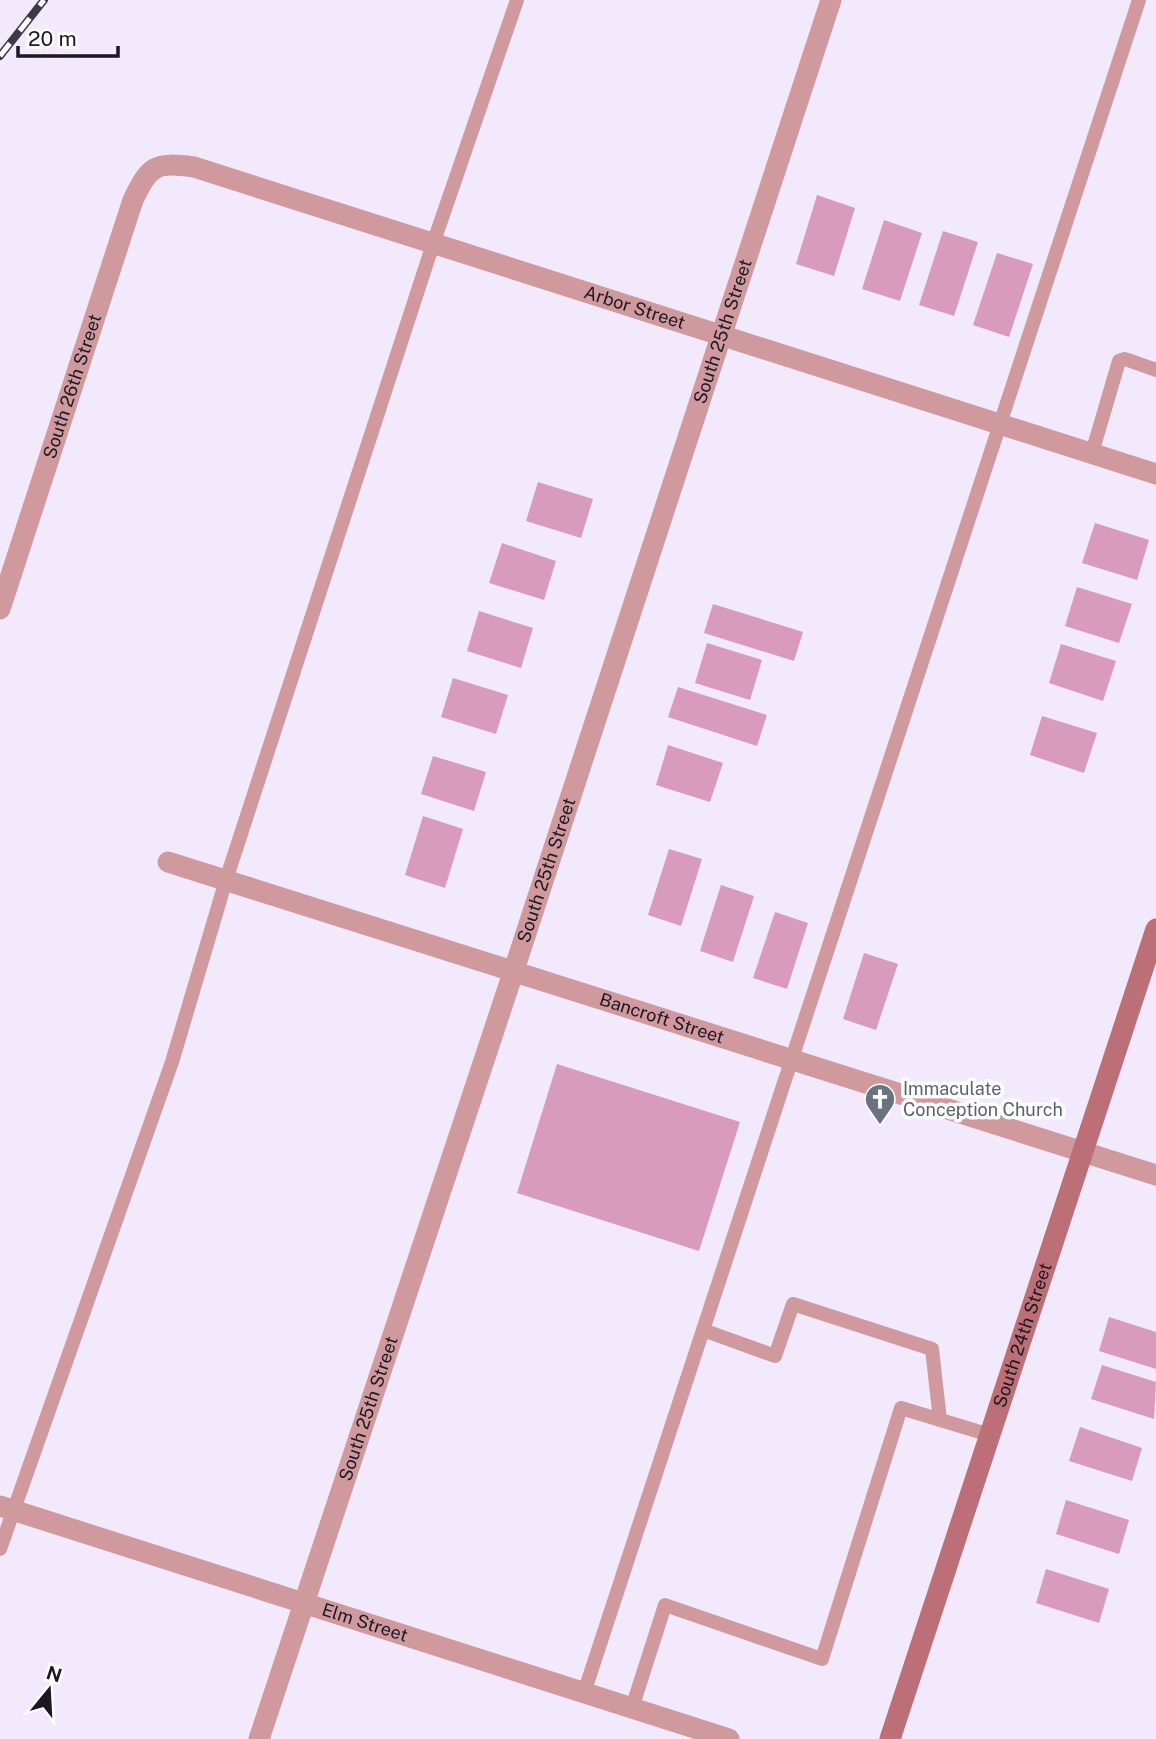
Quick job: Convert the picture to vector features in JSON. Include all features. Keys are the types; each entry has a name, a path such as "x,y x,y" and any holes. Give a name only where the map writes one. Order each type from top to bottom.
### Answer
{"main road":[{"name":"South 24th Street","path":"890,1739 1156,929"}],"street":[{"name":"South 25th Street","path":"259,1739 831,0"},
{"name":"Arbor Street","path":"155,169 168,163 194,167 1156,474"},
{"name":"South 26th Street","path":"0,610 133,200 145,175 155,169"},
{"name":"Bancroft Street","path":"168,862 1156,1175"},
{"name":"Elm Street","path":"6,1508 729,1739"}],"lane":[{"path":"0,1549 6,1508 172,1062 226,880 433,244 517,0"},
{"path":"584,1693 1139,0"},
{"path":"1092,453 1119,361 1125,359 1156,370"},
{"path":"702,1330 775,1356 793,1304 932,1349 940,1420"},
{"path":"632,1708 665,1605 822,1659 901,1408 990,1435"}],"building":[{"path":"817,195 855,208 834,276 796,264"},
{"path":"884,220 922,233 900,301 862,289"},
{"path":"943,231 978,242 954,316 919,305"},
{"path":"997,253 1033,264 1009,337 973,325"},
{"path":"538,482 593,499 581,538 526,521"},
{"path":"1095,523 1149,540 1137,580 1082,563"},
{"path":"502,543 556,561 544,600 489,583"},
{"path":"1077,587 1132,604 1119,643 1065,626"},
{"path":"713,604 803,632 794,661 704,633"},
{"path":"479,611 533,628 521,668 467,651"},
{"path":"707,643 762,660 750,700 695,683"},
{"path":"1061,644 1116,661 1103,701 1049,683"},
{"path":"453,678 508,695 496,734 441,717"},
{"path":"678,687 767,715 757,746 668,717"},
{"path":"1042,716 1097,733 1084,773 1030,755"},
{"path":"668,745 723,763 710,802 656,785"},
{"path":"433,756 486,772 474,811 421,794"},
{"path":"423,816 463,829 445,888 405,875"},
{"path":"669,849 702,859 681,926 648,915"},
{"path":"721,885 754,896 733,962 700,951"},
{"path":"775,912 808,923 787,989 753,978"},
{"path":"864,953 898,964 876,1030 843,1019"},
{"path":"557,1064 740,1122 699,1251 517,1193"},
{"path":"1109,1317 1156,1332 1156,1369 1099,1351"},
{"path":"1102,1365 1156,1382 1154,1419 1091,1399"},
{"path":"1080,1427 1142,1448 1132,1481 1069,1461"},
{"path":"1066,1500 1129,1520 1119,1554 1056,1534"},
{"path":"1046,1569 1109,1589 1099,1623 1036,1603"}],"railway":[{"path":"0,56 44,0"}],"place":[{"name":"Immaculate Conception Church","path":"880,1126"}]}
